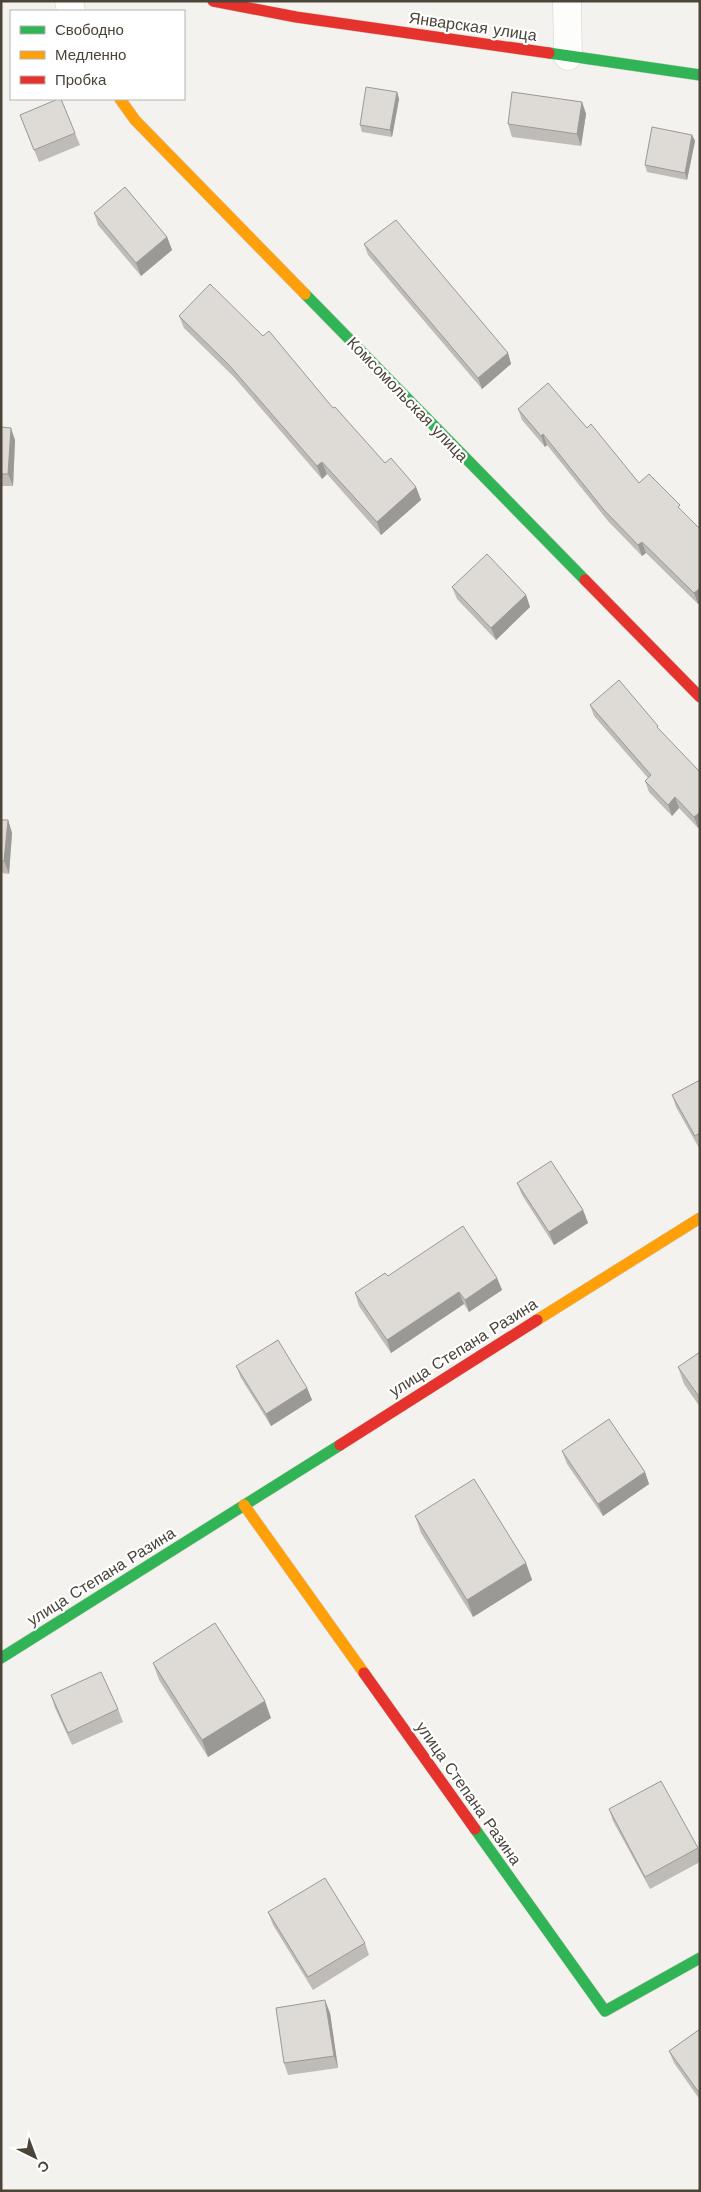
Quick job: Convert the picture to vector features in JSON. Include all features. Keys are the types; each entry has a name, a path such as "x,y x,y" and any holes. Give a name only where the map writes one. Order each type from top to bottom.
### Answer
{"street":[{"name":"Январская улица","path":"213,1 296,17 700,75"},
{"path":"567,1 568,56"},
{"name":"Комсомольская улица","path":"121,100 135,120 700,697"},
{"name":"улица Степана Разина","path":"1,1658 700,1218"},
{"name":"улица Степана Разина","path":"244,1505 605,2011 700,1958"}],"building":[{"path":"366,87 397,92 390,130 360,125"},
{"path":"512,92 582,102 577,134 508,124"},
{"path":"56,100 61,100 75,133 34,150 20,115"},
{"path":"652,127 692,135 685,173 645,165"},
{"path":"125,187 167,237 136,263 94,213"},
{"path":"396,220 508,353 478,378 364,244"},
{"path":"210,284 263,336 269,331 333,408 335,407 385,463 391,458 416,487 377,522 322,462 317,466 229,365 179,316"},
{"path":"548,383 587,428 591,424 639,483 649,474 680,505 678,507 700,529 700,590 694,593 642,542 638,545 604,510 543,434 541,436 518,409"},
{"path":"1,427 11,428 8,474 1,474"},
{"path":"487,554 526,595 491,628 452,587"},
{"path":"619,680 657,727 700,772 700,814 694,817 675,797 668,805 645,781 651,775 590,705"},
{"path":"1,820 8,820 4,861 1,861"},
{"path":"700,1080 700,1133 695,1136 672,1095"},
{"path":"551,1161 583,1210 549,1232 517,1183"},
{"path":"463,1226 497,1278 465,1300 459,1292 387,1340 355,1293 385,1273 388,1276"},
{"path":"278,1340 307,1388 266,1414 236,1366"},
{"path":"700,1352 700,1398 678,1367"},
{"path":"609,1419 645,1472 598,1504 562,1451"},
{"path":"474,1479 526,1563 467,1600 415,1516"},
{"path":"215,1623 265,1701 202,1740 153,1663"},
{"path":"101,1672 118,1709 68,1733 51,1695"},
{"path":"661,1781 698,1848 645,1877 609,1809"},
{"path":"325,1878 365,1943 308,1977 268,1912"},
{"path":"325,2000 334,2056 284,2063 276,2008"},
{"path":"700,2029 700,2094 669,2051"}],"traffic: fast":[{"path":"549,53 700,75"},
{"path":"305,294 585,580"},
{"path":"1,1658 340,1445"},
{"path":"475,1829 605,2011 700,1958"}],"traffic: slow":[{"path":"121,100 135,120 305,294"},
{"path":"537,1320 700,1218"},
{"path":"244,1505 364,1673"}],"traffic: jam":[{"path":"213,1 296,17 549,53"},
{"path":"585,580 700,697"},
{"path":"340,1445 537,1320"},
{"path":"364,1673 475,1829"}]}
